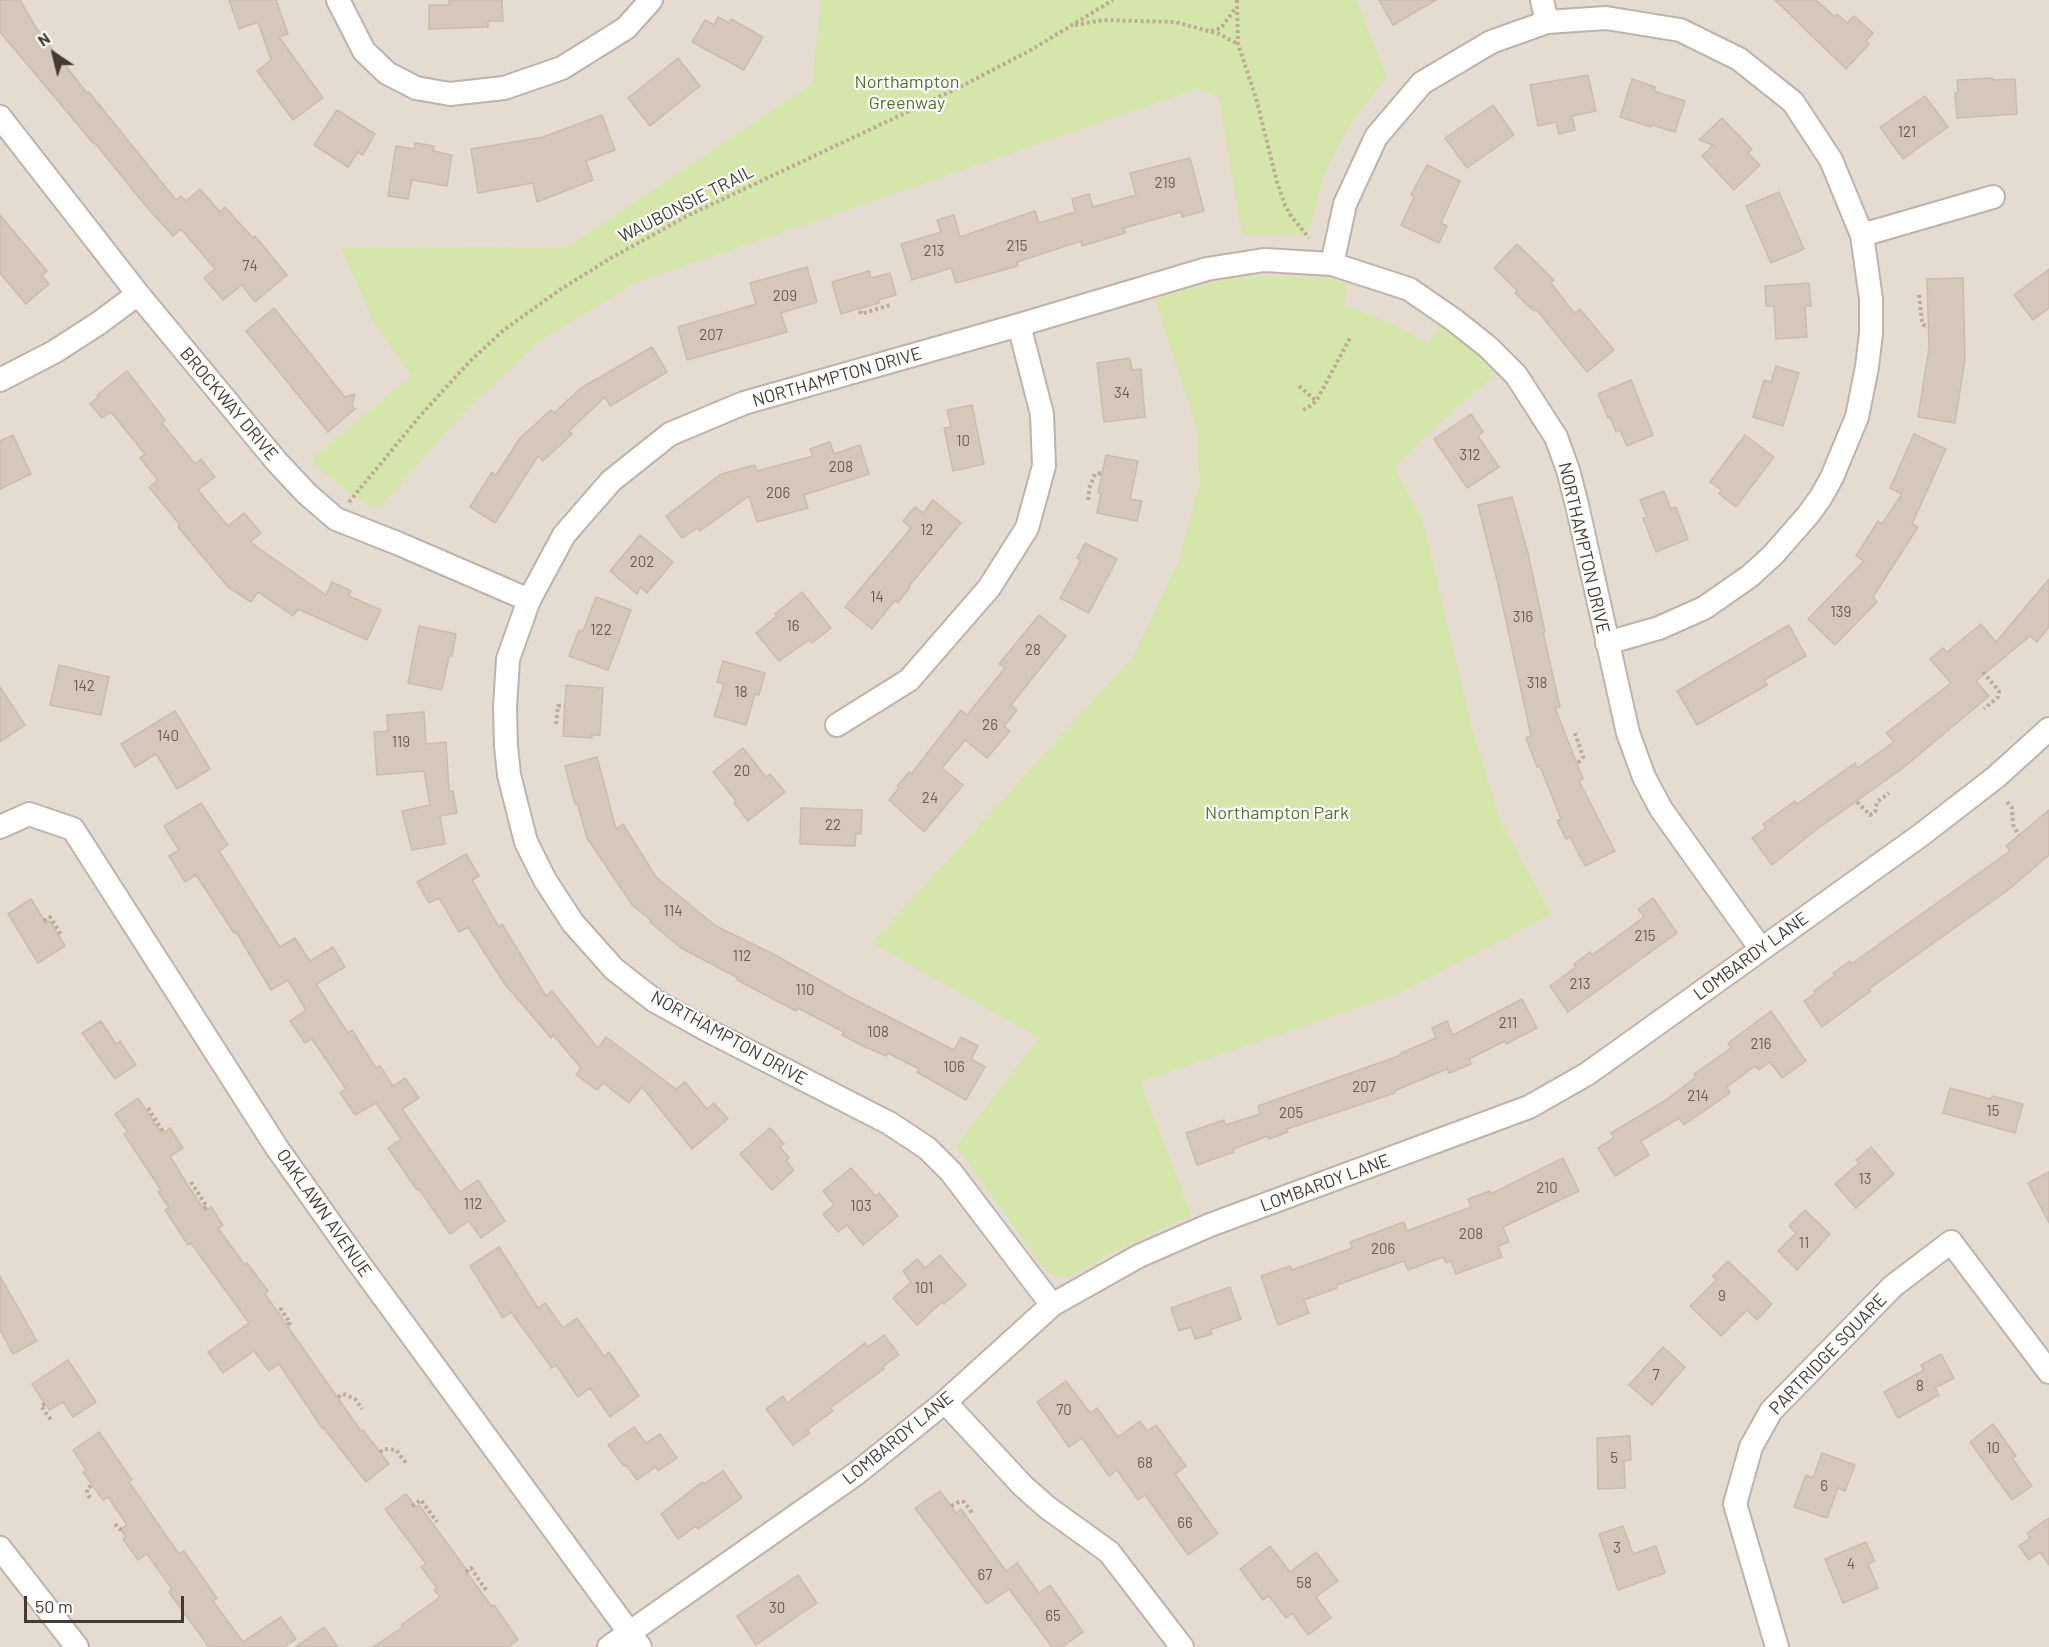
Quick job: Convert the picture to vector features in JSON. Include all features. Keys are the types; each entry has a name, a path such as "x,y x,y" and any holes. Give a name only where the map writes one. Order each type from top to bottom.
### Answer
{"street":[{"path":"338,0 364,51 387,73 416,88 450,94 504,88 562,68 626,28 651,0"},
{"path":"1542,0 1547,22"},
{"path":"1332,264 1345,204 1376,137 1422,83 1491,42 1547,22 1606,18 1680,30 1739,59 1793,102 1831,160 1862,235 1871,299 1870,341 1868,367 1857,417 1832,477 1821,497 1773,555 1723,596 1704,608 1659,628 1607,644"},
{"name":"BROCKWAY DRIVE","path":"0,117 138,294 277,462 307,494 336,519 529,600"},
{"path":"1862,235 1993,197"},
{"name":"NORTHAMPTON DRIVE","path":"1052,1305 951,1172 927,1148 889,1123 707,1030 656,1001 614,969 573,923 545,880 526,842 509,775 506,746 505,707 508,659 529,600 564,535 611,481 670,434 744,403 1207,269 1264,260 1332,264 1409,289 1488,347 1516,375 1556,437 1568,470 1628,733 1644,777 1661,809 1761,949"},
{"path":"0,380 54,352 138,294"},
{"path":"837,725 909,680 989,588 1027,528 1044,466 1042,414 1019,325"},
{"name":"LOMBARDY LANE","path":"609,1647 634,1640 857,1473 945,1402 1052,1305 1139,1256 1210,1225 1529,1107 1587,1074 1961,805 2049,729"},
{"name":"OAKLAWN AVENUE","path":"0,827 29,814 73,829 277,1148 634,1640"},
{"name":"PARTRIDGE SQUARE","path":"1777,1647 1735,1504 1751,1447 1771,1411 1893,1286 1951,1242 2049,1372"},
{"path":"945,1402 1023,1486 1048,1508 1109,1552 1182,1647"},
{"path":"0,1548 77,1647"}],"path":[{"name":"WAUBONSIE TRAIL","path":"336,519 445,387 505,329 561,289 687,216 958,88 1031,50 1113,0"},
{"path":"1210,31 1221,28 1233,14 1237,2"},
{"path":"1237,2 1238,44 1256,98 1277,182 1291,216 1309,238"},
{"path":"1071,25 1103,20 1175,22 1210,31 1238,44"},
{"path":"1919,295 1923,325 1929,326"},
{"path":"860,311 861,314 890,305"},
{"path":"1303,410 1316,401 1350,338"},
{"path":"1299,386 1316,401"},
{"path":"1088,500 1095,474 1102,473"},
{"path":"1983,672 1999,691 1998,697 1984,709"},
{"path":"556,724 558,706 565,706"},
{"path":"1575,733 1583,757 1577,764"},
{"path":"1857,802 1870,815 1875,812 1878,802 1889,793"},
{"path":"2007,802 2012,808 2013,825 2019,835"},
{"path":"45,921 50,917 62,936"},
{"path":"148,1108 162,1130 159,1132"},
{"path":"191,1182 207,1207 201,1210"},
{"path":"280,1308 291,1323 287,1325"},
{"path":"338,1397 343,1394 355,1399 362,1409"},
{"path":"45,1404 41,1406 51,1420"},
{"path":"380,1452 384,1449 396,1450 406,1463"},
{"path":"90,1498 87,1489 92,1485"},
{"path":"411,1506 421,1500 437,1522"},
{"path":"951,1506 964,1502 973,1514"},
{"path":"115,1524 124,1533"},
{"path":"466,1572 471,1568 486,1590"}],"shaded area":[{"path":"0,0 2049,0 2049,1647 0,1647"}],"green space":[{"name":"Northampton Greenway","path":"821,0 1356,0 1387,77 1342,138 1323,177 1308,236 1242,235 1219,98 1197,89 635,283 541,340 468,407 379,508 349,493 319,468 312,459 411,376 373,320 341,248 567,247 812,84"},
{"name":"Northampton Park","path":"1253,276 1319,277 1348,283 1344,305 1393,324 1428,344 1441,326 1478,356 1495,374 1394,468 1422,519 1472,729 1500,821 1551,914 1397,994 1140,1082 1191,1215 1115,1251 1069,1277 1059,1277 1044,1269 956,1146 1039,1038 872,943 1133,657 1179,560 1199,485 1197,430 1155,299 1222,280"}],"building":[{"path":"0,0 20,0 37,29 176,200 181,196 186,201 200,189 220,212 225,207 253,238 255,236 287,275 255,302 242,285 223,300 204,278 215,269 181,229 173,236 0,32"},
{"path":"229,0 276,0 288,34 279,37 323,98 293,120 257,71 271,60 258,22 239,29"},
{"path":"449,0 502,0 503,21 488,21 488,27 429,29 429,5 449,5"},
{"path":"1379,0 1436,0 1393,25"},
{"path":"1775,0 1816,0 1835,17 1837,14 1847,23 1854,16 1873,33 1866,41 1869,44 1846,69"},
{"path":"718,17 729,23 731,19 763,37 744,70 692,42 705,20 714,25"},
{"path":"678,58 700,86 650,126 628,98"},
{"path":"1588,75 1596,111 1572,116 1575,130 1559,134 1556,122 1538,126 1530,85"},
{"path":"1992,78 1993,80 2015,79 2017,114 1957,118 1955,93 1958,93 1957,80"},
{"path":"1632,79 1655,87 1654,91 1685,101 1675,132 1620,117"},
{"path":"1925,96 1948,127 1903,159 1880,127"},
{"path":"1493,105 1514,135 1467,168 1445,138"},
{"path":"337,110 375,134 363,155 358,152 348,167 314,145"},
{"path":"602,115 615,150 586,161 593,180 537,202 533,183 478,193 471,149 543,137"},
{"path":"1722,118 1752,149 1748,153 1760,165 1734,190 1702,156 1713,145 1699,140"},
{"path":"415,143 434,146 433,151 452,155 447,186 412,180 408,199 388,196 396,146 414,149"},
{"path":"1190,158 1204,211 1182,217 1181,212 1124,228 1125,233 1082,246 1081,241 1017,262 1018,266 956,283 951,268 912,280 901,244 941,232 937,220 954,215 960,237 1035,211 1039,223 1075,212 1072,199 1089,194 1093,207 1136,195 1130,173"},
{"path":"1427,165 1460,181 1441,223 1447,226 1439,243 1401,225 1414,197 1411,195"},
{"path":"1779,192 1804,249 1771,263 1746,206"},
{"path":"0,215 47,271 42,276 49,284 26,304 0,273"},
{"path":"1517,244 1554,280 1551,283 1574,313 1580,309 1614,350 1587,372 1536,309 1534,311 1515,293 1517,290 1494,268"},
{"path":"807,267 817,302 781,313 787,332 687,360 678,327 756,304 750,283"},
{"path":"2049,269 2049,308 2033,320 2014,295"},
{"path":"869,271 871,278 890,273 896,295 878,300 879,303 841,314 832,282"},
{"path":"1963,278 1965,359 1955,423 1918,417 1929,348 1927,279"},
{"path":"1809,283 1811,306 1805,306 1807,337 1776,339 1774,306 1766,306 1765,286"},
{"path":"274,308 345,397 355,394 352,405 355,409 328,432 246,331"},
{"path":"652,347 667,372 610,406 605,397 569,431 572,434 543,461 538,456 495,523 470,507 492,472 496,475 520,438 551,410 554,413 581,388"},
{"path":"1130,358 1132,370 1141,369 1145,417 1104,422 1097,363"},
{"path":"1776,366 1799,373 1783,426 1753,417 1764,380 1771,382"},
{"path":"127,371 165,420 162,423 195,464 201,459 215,477 198,490 228,526 244,513 261,533 250,542 326,595 332,582 351,591 349,596 381,610 367,640 298,609 293,616 258,592 251,602 228,587 178,527 180,525 149,487 158,480 140,458 145,454 111,412 102,418 90,404 98,397 97,395"},
{"path":"1631,380 1653,435 1627,446 1620,430 1616,432 1610,417 1608,418 1598,394"},
{"path":"972,405 984,464 953,471 944,428 951,427 947,410"},
{"path":"1471,414 1483,432 1478,436 1499,467 1467,488 1434,439"},
{"path":"1914,434 1946,449 1912,524 1918,527 1873,597 1877,602 1835,645 1808,619 1864,561 1856,556 1878,521 1882,524 1902,494 1890,488"},
{"path":"13,435 31,474 0,489 0,441"},
{"path":"1745,435 1774,457 1736,507 1719,494 1721,490 1710,482"},
{"path":"830,442 834,454 860,445 869,474 804,495 808,508 757,522 749,496 700,531 697,528 682,538 666,516 721,474 755,465 757,471 813,456 810,449"},
{"path":"1106,455 1138,461 1130,499 1142,501 1137,521 1097,513 1101,493 1098,493"},
{"path":"1664,491 1671,509 1676,507 1688,539 1656,552 1643,518 1647,517 1640,500"},
{"path":"1512,497 1528,553 1545,632 1543,632 1560,707 1555,708 1583,779 1579,781 1615,851 1585,866 1570,837 1566,839 1557,821 1561,819 1526,738 1531,736 1498,584 1478,505"},
{"path":"933,500 961,523 909,586 898,603 895,600 872,629 845,607 911,528 903,521 915,507 923,513"},
{"path":"640,535 673,562 647,593 640,587 637,594 610,571"},
{"path":"1085,543 1117,559 1089,613 1060,598 1081,560 1077,558"},
{"path":"2049,579 2049,627 2037,642 2030,636 1976,681 1989,696 1903,768 1816,830 1772,865 1752,838 1766,828 1763,824 1795,801 1797,804 1855,763 1857,768 1894,742 1886,733 1951,683 1930,659 1943,648 1947,652 1981,624 1996,642"},
{"path":"802,592 831,628 812,643 809,640 779,661 756,633"},
{"path":"596,597 631,610 608,670 569,656 579,630 583,631"},
{"path":"1039,615 1066,636 1011,705 1017,710 1004,726 1010,731 987,758 965,740 942,768 963,785 924,832 889,800 899,788 897,786 909,772 911,774 961,710 967,715 1005,668 999,664"},
{"path":"1789,625 1806,656 1764,680 1767,685 1697,725 1677,691"},
{"path":"419,626 456,634 442,690 408,683"},
{"path":"723,661 765,673 759,695 755,694 746,725 714,716 724,684 717,682"},
{"path":"59,665 109,677 101,715 50,705"},
{"path":"566,685 603,688 600,735 591,735 592,738 563,736"},
{"path":"0,687 25,725 0,742"},
{"path":"175,711 210,769 177,789 156,754 135,767 121,744"},
{"path":"424,712 426,744 446,742 449,791 453,791 457,813 440,816 445,844 412,850 402,811 430,805 424,771 377,775 374,732 388,731 387,715"},
{"path":"743,748 766,777 770,774 785,792 748,821 734,803 736,801 713,772"},
{"path":"597,757 616,829 623,824 656,877 716,926 775,955 846,995 954,1050 961,1037 978,1046 971,1059 985,1067 966,1100 917,1072 919,1069 888,1053 886,1056 863,1046 842,1035 844,1032 798,1008 796,1011 737,980 738,978 681,948 650,922 651,920 633,906 587,838 577,803 575,804 565,766"},
{"path":"201,803 228,845 219,851 280,947 295,938 310,961 333,947 345,967 316,984 348,1033 352,1030 376,1068 380,1066 393,1086 405,1078 419,1098 402,1109 460,1192 478,1180 505,1221 481,1238 469,1221 450,1234 388,1148 401,1139 376,1103 355,1115 340,1093 346,1089 312,1039 305,1043 290,1021 306,1010 288,980 271,990 236,932 234,933 196,875 185,882 169,856 179,850 164,826"},
{"path":"801,808 862,810 861,834 856,833 855,846 800,844"},
{"path":"2049,810 2049,855 2008,890 1869,989 1871,991 1822,1027 1804,1001 1816,993 1814,991 1835,975 1833,973 1850,961 1851,964 2010,851 2006,846"},
{"path":"466,854 479,876 472,880 499,927 502,924 546,996 552,991 598,1048 606,1037 676,1089 685,1082 707,1109 714,1103 728,1119 692,1149 642,1087 629,1103 603,1083 597,1090 576,1075 581,1068 553,1035 551,1038 504,983 468,927 459,932 439,898 429,903 417,882"},
{"path":"1653,898 1677,933 1568,1012 1550,986 1576,967 1574,964 1590,952 1592,955 1644,917 1638,909"},
{"path":"31,899 46,923 50,921 65,946 38,963 8,914"},
{"path":"1522,999 1537,1028 1469,1059 1471,1064 1449,1073 1447,1069 1394,1091 1395,1093 1287,1129 1288,1132 1269,1139 1268,1136 1233,1149 1234,1152 1197,1165 1186,1133 1224,1120 1225,1125 1260,1114 1258,1106 1401,1055 1436,1038 1432,1028 1447,1021 1453,1035"},
{"path":"1771,1011 1806,1061 1782,1078 1770,1062 1759,1070 1755,1066 1727,1087 1730,1093 1684,1125 1679,1118 1641,1141 1649,1155 1615,1176 1598,1148 1614,1138 1611,1133 1666,1100 1696,1077 1694,1074 1731,1048 1728,1043"},
{"path":"101,1021 116,1044 120,1041 136,1065 115,1079 82,1033"},
{"path":"1950,1088 1991,1099 1992,1096 2023,1104 2015,1133 1943,1113"},
{"path":"138,1098 162,1134 170,1128 183,1148 170,1156 187,1184 205,1211 211,1207 223,1225 218,1228 245,1265 247,1263 268,1291 265,1294 361,1431 363,1430 389,1464 366,1482 322,1428 279,1364 269,1371 254,1351 223,1373 208,1352 249,1323 191,1243 188,1245 165,1210 169,1208 158,1192 161,1190 124,1134 128,1132 115,1114"},
{"path":"770,1128 784,1144 780,1147 789,1158 786,1161 794,1170 772,1190 740,1154"},
{"path":"1871,1147 1894,1174 1856,1208 1835,1184 1859,1163 1856,1160"},
{"path":"1563,1158 1579,1191 1503,1227 1509,1242 1498,1246 1502,1257 1456,1274 1451,1261 1446,1263 1443,1257 1408,1270 1404,1261 1337,1285 1337,1288 1304,1300 1309,1313 1278,1325 1261,1276 1290,1266 1292,1270 1352,1248 1350,1242 1404,1222 1407,1231 1471,1207 1468,1199 1490,1191 1491,1194"},
{"path":"851,1168 876,1196 879,1193 898,1216 863,1245 847,1225 838,1232 823,1214 834,1205 823,1191"},
{"path":"2049,1172 2049,1223 2028,1183"},
{"path":"1805,1210 1830,1234 1797,1270 1778,1251 1796,1233 1789,1226"},
{"path":"499,1247 538,1308 545,1303 563,1328 577,1318 604,1356 609,1352 639,1396 610,1417 590,1388 578,1397 556,1365 552,1368 511,1312 503,1318 470,1266"},
{"path":"940,1255 966,1285 944,1304 942,1302 917,1325 893,1298 911,1282 903,1271 917,1259 925,1268"},
{"path":"1728,1261 1772,1304 1757,1320 1747,1310 1721,1336 1690,1306 1716,1280 1713,1276"},
{"path":"0,1276 37,1341 13,1354 0,1330"},
{"path":"1230,1287 1241,1319 1210,1330 1212,1334 1195,1339 1191,1327 1179,1331 1171,1308"},
{"path":"884,1335 899,1355 882,1367 884,1369 830,1408 833,1411 807,1430 810,1433 793,1445 766,1409 783,1396 787,1403 865,1343 868,1347"},
{"path":"1663,1347 1685,1367 1652,1405 1629,1385"},
{"path":"1941,1354 1954,1378 1935,1388 1939,1395 1898,1418 1884,1392 1924,1370 1921,1365"},
{"path":"68,1360 96,1402 73,1417 63,1402 49,1410 32,1384"},
{"path":"1066,1381 1090,1413 1097,1408 1118,1437 1140,1421 1147,1431 1156,1425 1186,1466 1175,1474 1218,1534 1188,1555 1145,1495 1138,1500 1117,1470 1109,1476 1082,1438 1069,1447 1037,1402"},
{"path":"1993,1424 2016,1456 2012,1458 2032,1486 2012,1500 1970,1442"},
{"path":"634,1427 646,1443 660,1434 677,1458 658,1471 656,1467 637,1480 608,1445"},
{"path":"99,1432 132,1480 129,1482 179,1554 184,1551 217,1598 213,1601 243,1642 281,1617 296,1639 284,1647 209,1647 169,1592 172,1589 147,1554 138,1560 123,1539 126,1537 121,1529 127,1525 108,1497 103,1500 83,1472 86,1470 73,1450"},
{"path":"1630,1436 1631,1460 1624,1461 1625,1488 1598,1489 1597,1438"},
{"path":"1822,1453 1855,1465 1845,1491 1838,1488 1827,1518 1794,1507 1806,1475 1813,1478"},
{"path":"723,1471 742,1498 698,1529 696,1526 678,1539 661,1514 702,1482 704,1484"},
{"path":"940,1491 956,1513 961,1509 1006,1571 1017,1563 1039,1593 1050,1585 1083,1632 1062,1647 1052,1647 1009,1589 987,1604 915,1508"},
{"path":"406,1494 416,1507 419,1505 518,1640 508,1647 373,1647 403,1627 401,1625 440,1597 434,1590 437,1588 421,1567 426,1564 385,1509"},
{"path":"2049,1518 2049,1565 2040,1552 2029,1560 2019,1546 2030,1538 2027,1533"},
{"path":"1623,1526 1633,1554 1656,1546 1665,1573 1618,1590 1599,1534"},
{"path":"1866,1542 1875,1561 1868,1564 1878,1588 1843,1603 1825,1559"},
{"path":"1270,1546 1290,1572 1316,1552 1338,1581 1316,1597 1331,1618 1308,1635 1292,1613 1286,1618 1269,1596 1263,1600 1240,1569"},
{"path":"798,1575 817,1603 756,1645 737,1616"},
{"path":"324,1627 338,1647 295,1647"}]}
